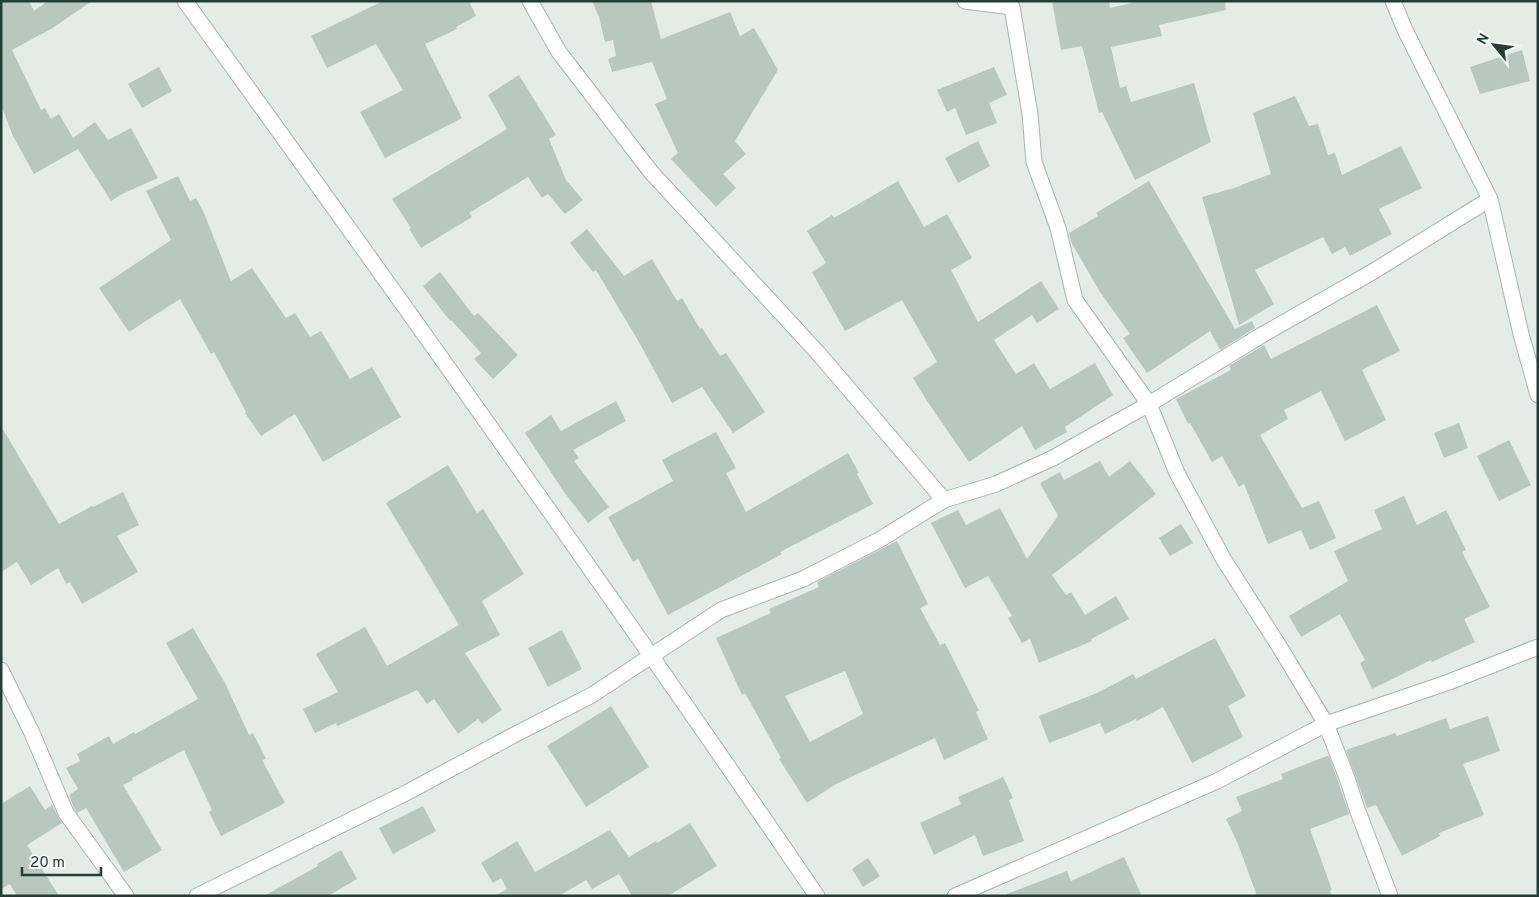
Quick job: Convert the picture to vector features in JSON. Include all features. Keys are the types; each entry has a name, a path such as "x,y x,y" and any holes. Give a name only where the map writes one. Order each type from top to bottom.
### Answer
{"street":[{"path":"185,1 432,344 652,655 817,896"},
{"path":"530,1 559,52 651,172 818,353 944,500"},
{"path":"965,1 1011,4 1030,114 1034,162 1058,228 1075,300 1149,404 1176,472 1224,560 1326,724 1390,896"},
{"path":"1393,1 1405,30 1490,199 1521,334 1538,395"},
{"path":"197,896 406,793 592,695 722,610 803,579 879,540 944,500 996,484 1053,458 1149,404 1262,335 1374,271 1490,199"},
{"path":"955,896 1217,781 1326,724 1449,682 1538,647"},
{"path":"1,670 32,734 66,813 126,896"}],"building":[{"path":"1,1 29,1 34,11 48,1 92,1 51,29 12,50 41,110 45,108 51,119 59,114 73,138 95,122 108,140 131,128 158,178 111,201 78,149 34,174 13,136 1,105"},
{"path":"383,1 469,1 476,16 456,27 457,29 425,44 462,118 385,158 360,112 403,90 376,44 327,68 311,36"},
{"path":"592,1 651,1 661,39 730,12 740,36 754,28 778,70 735,141 746,154 723,174 736,188 716,207 671,159 678,153 655,104 667,99 652,62 612,72 608,59 616,56 613,40 605,42 599,17"},
{"path":"1052,1 1109,1 1110,8 1140,1 1225,1 1226,10 1159,25 1162,36 1111,47 1120,88 1126,86 1131,102 1194,83 1211,142 1135,180 1102,112 1099,113 1082,46 1061,50"},
{"path":"1522,50 1530,81 1480,94 1470,67"},
{"path":"159,67 172,91 142,108 128,84"},
{"path":"994,67 1007,95 989,103 997,123 966,135 955,108 947,112 937,90"},
{"path":"519,75 556,135 549,139 566,180 583,200 565,214 548,194 542,198 528,177 469,213 472,217 421,248 409,229 411,228 392,199 507,129 488,95"},
{"path":"1295,96 1309,126 1318,124 1328,155 1335,153 1342,175 1401,146 1422,188 1379,209 1392,234 1350,256 1345,247 1332,254 1323,237 1255,270 1274,304 1239,325 1202,197 1241,186 1271,174 1253,113"},
{"path":"978,141 990,166 958,183 945,158"},
{"path":"178,176 190,201 196,198 204,213 231,281 252,268 286,318 295,313 310,337 321,331 350,379 372,367 401,417 323,462 295,414 261,436 245,413 214,352 211,354 180,299 129,332 99,288 171,240 146,191"},
{"path":"898,181 924,227 947,214 972,258 951,270 978,322 1041,281 1059,309 1037,323 1032,315 994,340 1016,374 1034,363 1050,389 1095,363 1113,395 1065,427 1067,432 1035,450 1022,426 969,462 913,378 937,362 902,300 845,331 812,272 826,263 807,231 832,215 834,218"},
{"path":"1149,181 1235,329 1252,321 1255,328 1220,350 1210,331 1147,373 1123,338 1130,334 1100,292 1071,242 1069,233 1098,216 1096,213"},
{"path":"587,229 624,276 652,259 677,301 682,298 700,329 702,328 720,356 726,353 765,412 733,433 702,387 672,403 596,270 593,272 570,243"},
{"path":"440,272 474,316 478,313 518,355 493,379 474,359 481,353 450,321 423,286"},
{"path":"1377,305 1400,351 1362,370 1386,420 1345,441 1321,391 1284,410 1288,419 1260,435 1302,508 1319,501 1336,538 1310,550 1301,530 1268,544 1244,484 1239,487 1222,456 1212,462 1190,423 1188,424 1176,399 1231,370 1229,366 1264,345 1271,359"},
{"path":"616,401 626,421 573,450 579,458 574,461 609,507 588,523 564,492 525,433 551,415 561,431"},
{"path":"1459,423 1468,448 1444,458 1434,433"},
{"path":"1,426 59,524 123,492 139,525 117,536 138,572 82,604 70,582 66,584 58,568 31,585 17,562 1,572"},
{"path":"716,432 736,468 726,473 746,512 848,453 873,504 780,552 782,554 668,615 638,559 633,562 608,517 673,481 662,460"},
{"path":"1509,440 1531,485 1499,501 1477,456"},
{"path":"1100,461 1109,477 1130,461 1156,494 1052,575 1066,595 1071,592 1085,615 1116,596 1129,619 1091,639 1092,641 1039,663 1030,639 1022,643 1008,618 1012,616 988,576 965,588 931,523 958,510 966,525 1000,508 1027,559 1058,516 1040,483 1060,472 1064,480"},
{"path":"448,465 477,513 483,509 524,574 482,601 500,635 465,653 502,710 482,724 478,719 458,734 434,699 427,704 417,690 337,726 336,723 315,733 303,709 338,692 316,654 365,627 387,666 459,625 386,503"},
{"path":"1404,496 1417,525 1446,510 1466,550 1462,552 1490,607 1464,619 1475,642 1432,662 1431,660 1372,689 1360,663 1365,660 1340,614 1301,637 1289,616 1348,581 1334,551 1382,529 1374,510"},
{"path":"1181,524 1193,543 1170,556 1159,538"},
{"path":"897,541 928,604 920,608 940,645 945,643 979,711 976,712 988,739 944,760 935,738 836,784 807,803 779,759 781,758 745,693 742,695 716,638 771,613 769,609 819,587 817,582","holes":["845,671 863,714 810,742 785,696"]},
{"path":"193,628 225,683 249,735 253,733 266,759 262,760 285,803 221,836 209,812 212,810 184,750 132,778 133,780 123,785 162,850 124,872 86,808 77,813 74,808 69,795 78,789 66,768 80,761 77,754 109,736 113,744 198,699 166,643"},
{"path":"562,630 582,669 548,687 528,648"},
{"path":"1215,638 1246,696 1228,706 1243,737 1192,763 1163,707 1137,721 1136,719 1105,734 1100,723 1049,743 1039,716 1097,693 1133,674 1136,679"},
{"path":"611,706 649,767 586,807 547,746"},
{"path":"1488,716 1500,751 1463,764 1484,815 1439,833 1440,836 1402,856 1376,805 1367,808 1346,750 1395,733 1397,736 1446,718 1450,729"},
{"path":"1329,756 1349,814 1310,829 1332,890 1330,891 1332,896 1257,896 1238,844 1226,819 1242,811 1236,797 1283,779 1281,774"},
{"path":"1003,777 1013,798 1009,800 1024,841 983,856 975,835 934,855 920,823 961,804 958,797"},
{"path":"30,786 45,810 52,805 62,823 27,845 59,896 17,896 10,884 1,889 1,804"},
{"path":"423,806 436,831 393,854 379,828"},
{"path":"690,823 717,866 668,896 632,896 619,874 592,889 586,880 559,896 494,896 507,889 501,878 493,883 481,863 517,841 535,872 610,830 629,857"},
{"path":"341,850 357,879 328,896 264,896 318,866 317,864"},
{"path":"1124,857 1142,896 1007,896 1007,894 1067,871 1071,881"},
{"path":"868,858 880,876 863,887 852,869"}]}
